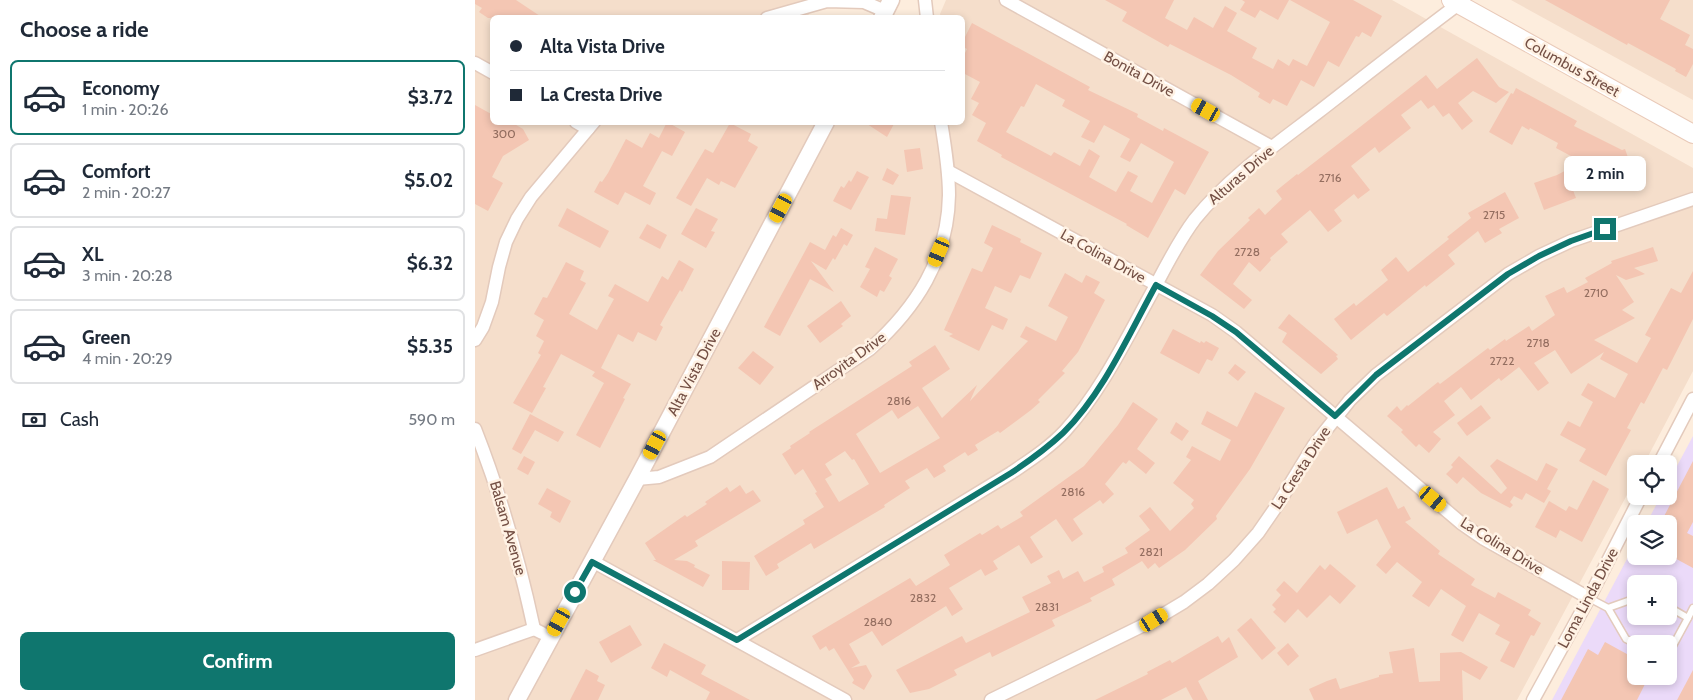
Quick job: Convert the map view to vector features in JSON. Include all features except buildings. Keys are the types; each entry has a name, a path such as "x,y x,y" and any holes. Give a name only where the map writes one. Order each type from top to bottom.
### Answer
{"main road":[{"name":"Columbus Street","path":"1458,1 1693,134"}],"street":[{"path":"925,0 927,15"},
{"name":"Bonita Drive","path":"1006,0 1272,147"},
{"path":"778,15 827,1 864,2 886,10"},
{"name":"Alturas Drive","path":"737,640 1011,473 1039,454 1064,432 1101,384 1178,245 1193,221 1211,199 1232,179 1458,1"},
{"path":"475,63 490,71"},
{"name":"Alta Vista Drive","path":"517,700 637,479 824,125"},
{"name":"Arroyita Drive","path":"637,479 659,477 709,457 869,350 891,330 909,309 926,282 939,252 946,225 949,196 948,172 941,125"},
{"path":"475,340 483,326 492,302 499,266 517,219 531,197 591,126"},
{"name":"La Colina Drive","path":"948,172 1212,316 1236,332 1461,523 1484,539 1589,598"},
{"name":"La Cresta Drive","path":"991,700 1154,620 1185,602 1208,584 1234,560 1258,533 1279,504 1313,445 1335,416 1376,375 1508,274 1539,256 1571,241 1693,199"},
{"path":"1664,455 1693,399"},
{"name":"Balsam Avenue","path":"475,429 506,513 520,562 534,629"},
{"name":"Loma Linda Drive","path":"1533,700 1589,598 1636,505"},
{"path":"592,562 845,700"},
{"path":"475,650 534,629 551,637"}],"lane":[{"path":"1589,598 1608,608 1627,640"},
{"path":"1608,608 1627,601"},
{"path":"1677,638 1693,608"},
{"path":"1677,612 1688,618"}],"shaded area":[{"path":"475,0 807,0 809,15 490,15 490,125 965,125 965,15 940,15 946,0 1392,0 1693,168 1693,371 1649,455 1627,455 1627,495 1517,700 475,700"},
{"path":"1511,0 1693,0 1693,100"},
{"path":"1693,436 1693,700 1552,700 1627,559 1627,565 1677,565 1677,515 1651,515 1656,505 1677,505 1677,466"}],"route":[{"path":"575,592 592,562 737,640 1039,454 1064,432 1101,384 1156,285 1212,316 1236,332 1335,416 1376,375 1508,274 1539,256 1571,241 1605,229"}]}
